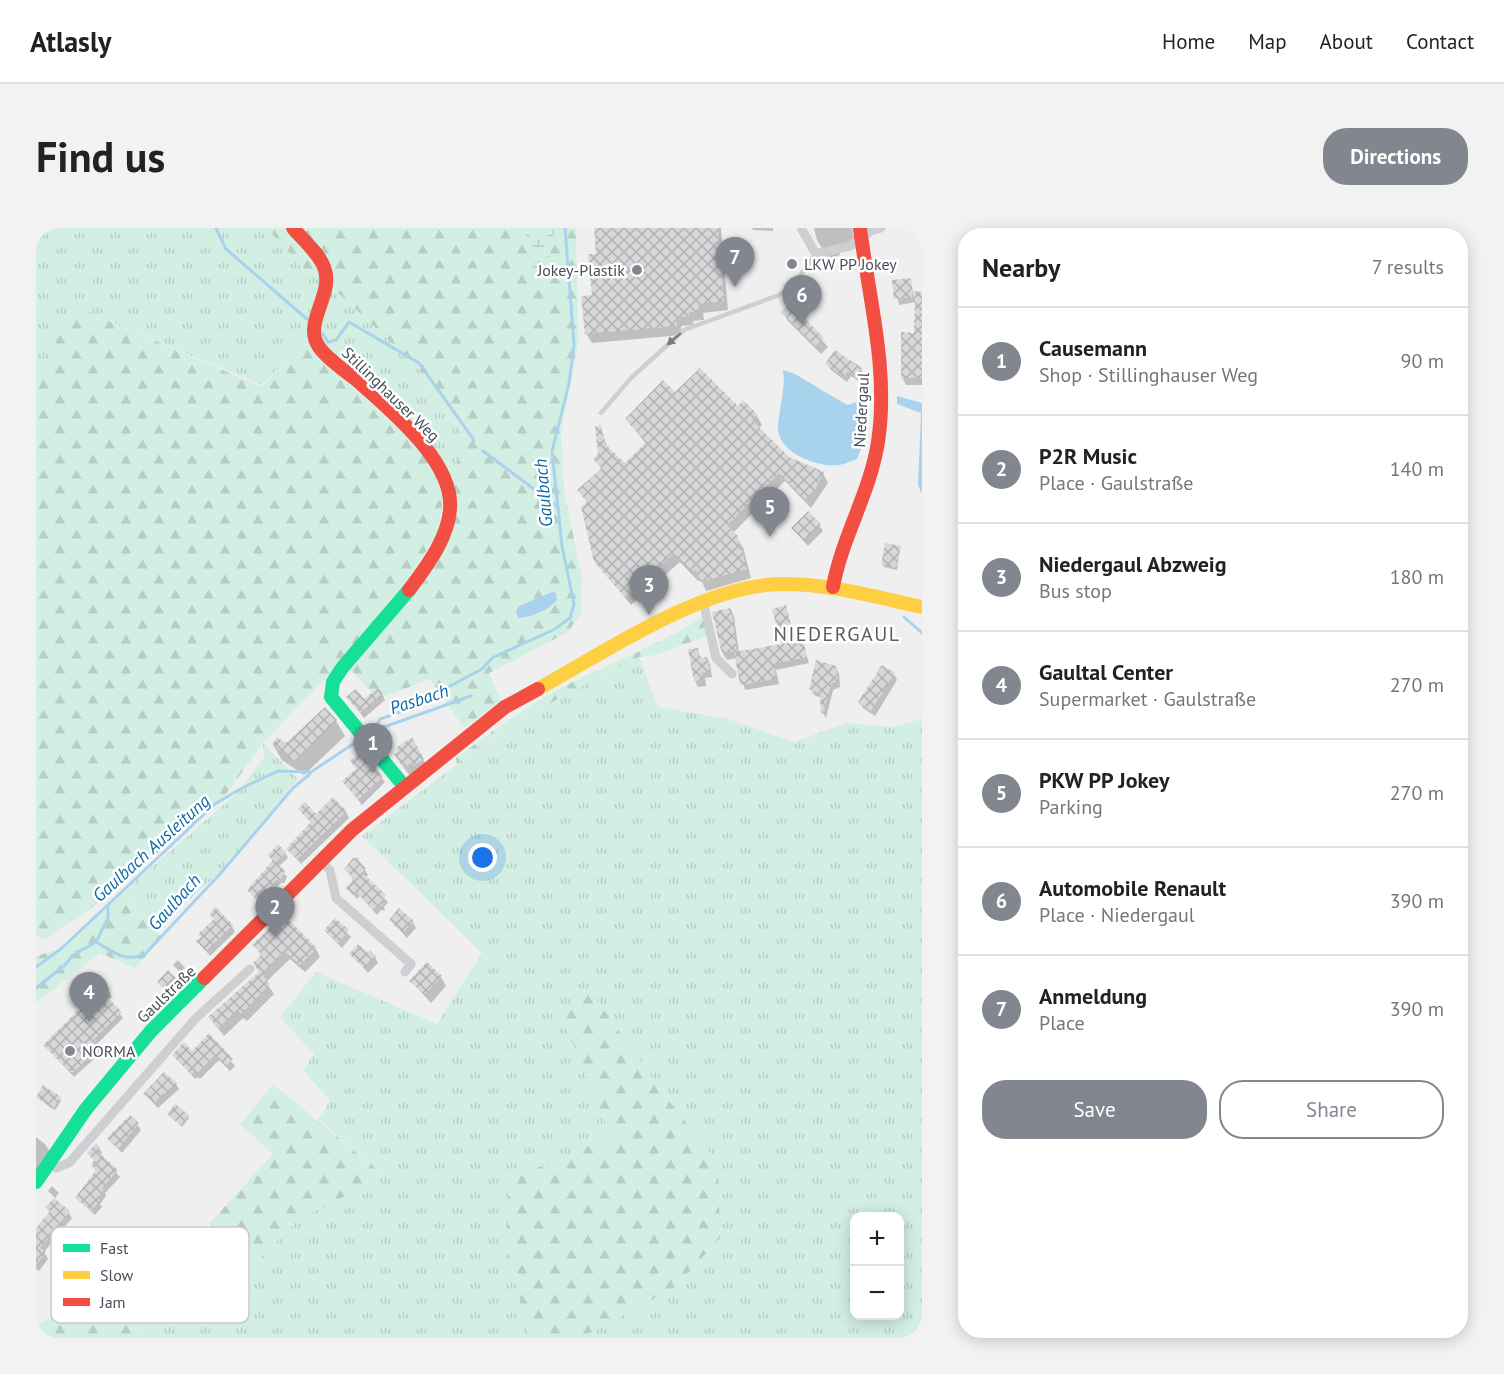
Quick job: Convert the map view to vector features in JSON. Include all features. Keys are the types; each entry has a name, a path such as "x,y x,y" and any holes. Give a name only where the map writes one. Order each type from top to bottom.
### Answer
{"main road":[{"name":"Stillinghauser Weg","path":"293,228 319,258 327,277 328,292 315,318 315,337 318,346 424,447 431,455 450,494 450,511 441,540 397,609 343,666 332,686 331,697 404,786"},
{"name":"Niedergaul","path":"833,587 835,569 870,479 881,415 880,354 860,233"},
{"name":"Gaulstraße","path":"36,1182 90,1103 151,1031 320,861 404,786 505,707 703,602 728,592 762,585 803,584 833,587 922,607"}],"street":[{"path":"801,228 816,254 850,246 860,233 881,228"},
{"path":"703,602 716,658 732,674"},
{"path":"320,861 330,870 336,898 411,964 405,972"},
{"path":"50,1164 56,1168 69,1163 196,1018 250,969"}],"lane":[{"path":"601,413 631,378 684,330 765,302 791,288 816,254"}],"green space":[{"path":"36,228 267,228 303,268 343,297 417,367 469,444 455,467 433,456 303,343 262,385 77,308 36,376"},
{"path":"267,228 576,228 578,344 561,432 564,491 582,577 581,614 568,632 489,673 501,701 464,728 430,679 378,699 347,666 404,599 432,542 382,620 263,743 222,800 90,909 45,939 36,936 36,376 77,307 262,387 303,342 431,458 443,498 439,527 446,502 433,456 455,466 469,443 417,367 343,297 303,268"},
{"path":"539,228 555,228 546,275 530,266 525,232"},
{"path":"703,617 707,636 656,655 639,657 510,724 457,764 456,758 542,698 667,638"},
{"path":"639,657 658,707 728,719 794,742 847,723 892,727 922,719 922,1338 135,1338 151,1323 249,1323 249,1270 297,1220 385,1176 318,1119 330,1101 303,1070 314,1054 280,1017 316,972 437,1024 482,953 362,836 510,724"},
{"path":"263,743 298,779 219,873 156,930 123,892 235,795 264,757"},
{"path":"123,892 162,938 135,968 100,953 36,1003 36,956 62,948"},
{"path":"591,992 669,1101 718,1162 720,1238 675,1287 581,1338 530,1338 510,1258 507,1237 509,1196 515,1177 611,1137 579,1056 560,1017"},
{"path":"273,1084 385,1176 298,1220 249,1270 249,1227 212,1227 210,1223 273,1154 240,1124"},
{"path":"51,1319 51,1323 151,1323 135,1338 36,1338 36,1326"}],"water":[{"path":"783,370 795,374 847,405 860,401 869,404 865,439 857,459 839,465 820,464 791,451 784,443 779,435 778,426 784,384"},
{"path":"897,396 922,403 922,494 918,485 921,413 897,404"},
{"path":"552,592 556,593 557,600 550,607 534,615 518,618 516,612 519,606"}],"building":[{"name":"Jokey-Plastik","path":"594,228 718,228 724,301 699,304 699,311 689,312 689,316 676,317 677,326 585,334 581,296 592,295 588,254 596,254"},
{"path":"911,278 913,297 894,299 892,280"},
{"path":"915,291 922,292 922,378 901,378 901,332 914,333"},
{"path":"795,298 803,306 797,311 824,338 815,346 781,312"},
{"path":"835,350 862,368 856,377 848,371 844,377 825,364"},
{"path":"700,368 738,406 743,400 758,415 752,420 789,457 824,472 816,488 805,499 779,473 727,525 738,536 747,569 700,582 696,570 691,572 674,553 625,597 594,562 581,507 587,502 577,490 602,468 593,459 598,454 595,426 601,425 605,444 625,463 646,442 625,419 663,380 675,392"},
{"path":"808,511 821,524 804,541 791,528"},
{"path":"885,543 901,546 896,568 881,565"},
{"path":"786,605 795,641 803,639 807,657 774,664 776,679 740,685 734,652 781,644 772,609"},
{"path":"731,608 737,651 722,654 712,612"},
{"path":"698,648 700,658 707,657 710,671 702,673 703,680 694,681 688,649"},
{"path":"816,660 836,666 838,676 837,681 831,684 823,713 821,713 820,694 809,689"},
{"path":"882,665 895,673 871,711 858,702"},
{"path":"378,688 383,693 360,713 346,697 356,689 364,699"},
{"path":"325,707 337,720 294,761 272,744 277,737 286,743"},
{"path":"412,737 424,759 414,766 411,763 403,768 394,754 398,751 396,748"},
{"path":"360,751 383,776 358,800 342,781 356,769 350,761"},
{"path":"333,797 347,811 297,859 286,849 311,822 298,809 305,802 316,814"},
{"path":"278,844 286,852 276,862 285,871 281,879 278,878 267,890 271,895 262,905 247,890 273,860 268,855"},
{"path":"359,857 359,862 366,868 362,873 386,895 382,901 383,906 378,905 373,910 356,892 353,895 346,888 354,879 344,869 353,858"},
{"path":"216,907 233,925 206,951 196,941 201,937 198,934 214,919 209,914"},
{"path":"399,908 414,921 403,933 389,920"},
{"path":"283,914 317,948 300,965 284,951 262,974 270,984 241,1014 238,1010 219,1028 208,1017 259,972 253,963 262,954 252,945"},
{"path":"335,918 349,930 338,943 324,930"},
{"path":"358,944 368,953 370,950 376,956 364,968 349,954"},
{"path":"427,962 442,976 425,994 409,981"},
{"path":"168,970 179,981 167,992 157,982"},
{"path":"104,984 110,990 105,995 122,1012 94,1039 100,1046 74,1072 70,1072 43,1045"},
{"path":"209,1033 233,1059 226,1066 215,1055 196,1074 194,1072 191,1074 172,1055 184,1042 192,1051"},
{"path":"164,1072 177,1083 166,1096 163,1093 155,1103 143,1094"},
{"path":"43,1085 61,1097 53,1109 36,1097"},
{"path":"175,1104 189,1115 180,1125 167,1114"},
{"path":"130,1115 139,1123 118,1149 107,1138"},
{"path":"96,1143 100,1147 97,1151 118,1170 102,1188 104,1189 98,1197 100,1200 92,1211 75,1198 96,1170 91,1165 94,1160 87,1153"},
{"path":"54,1198 70,1211 57,1227 51,1227 51,1234 40,1248 46,1252 36,1265 36,1228 50,1211 45,1207"}],"waterway":[{"path":"216,228 226,249 308,320"},
{"name":"Gaulbach","path":"366,733 376,727 380,719 403,711 482,669 492,658 555,629 570,618 574,604 562,546 552,451 569,383 574,344 565,228"},
{"path":"323,334 328,342 336,340 349,322 419,363 474,440"},
{"path":"483,451 558,507"},
{"path":"904,617 922,633"},
{"name":"Pasbach","path":"376,727 387,726 471,696"},
{"name":"Gaulbach Ausleitung","path":"36,967 62,948 215,804 278,771 311,772 359,740"},
{"name":"Gaulbach","path":"36,988 65,965 73,955 96,942 126,957 146,953 220,874 293,788 310,774"},
{"path":"96,942 108,918 108,905"}],"traffic: fast":[{"path":"404,786 331,697 333,682 342,668 409,590"},
{"path":"36,1182 86,1109 151,1031 204,978"}],"traffic: slow":[{"path":"538,689 657,622 721,595 753,587 783,584 818,586 922,607"}],"traffic: jam":[{"path":"293,228 318,256 324,267 325,288 314,328 319,347 404,423 432,456 449,491 450,509 441,542 409,590"},
{"path":"833,587 843,550 869,479 878,442 881,415 880,362 860,228"},
{"path":"204,978 352,830 505,707 538,689"}],"place":[{"name":"LKW PP Jokey","path":"792,264"},
{"name":"Jokey-Plastik","path":"637,270"},
{"name":"Anmeldung","path":"735,287"},
{"name":"Automobile Renault","path":"802,325"},
{"name":"PKW PP Jokey","path":"770,537"},
{"name":"Niedergaul Abzweig","path":"649,615"},
{"name":"Causemann","path":"373,773"},
{"name":"P2R Music","path":"275,937"},
{"name":"Gaultal Center","path":"89,1022"},
{"name":"NORMA","path":"70,1051"}],"district":[{"name":"NIEDERGAUL","path":"837,634"}]}
